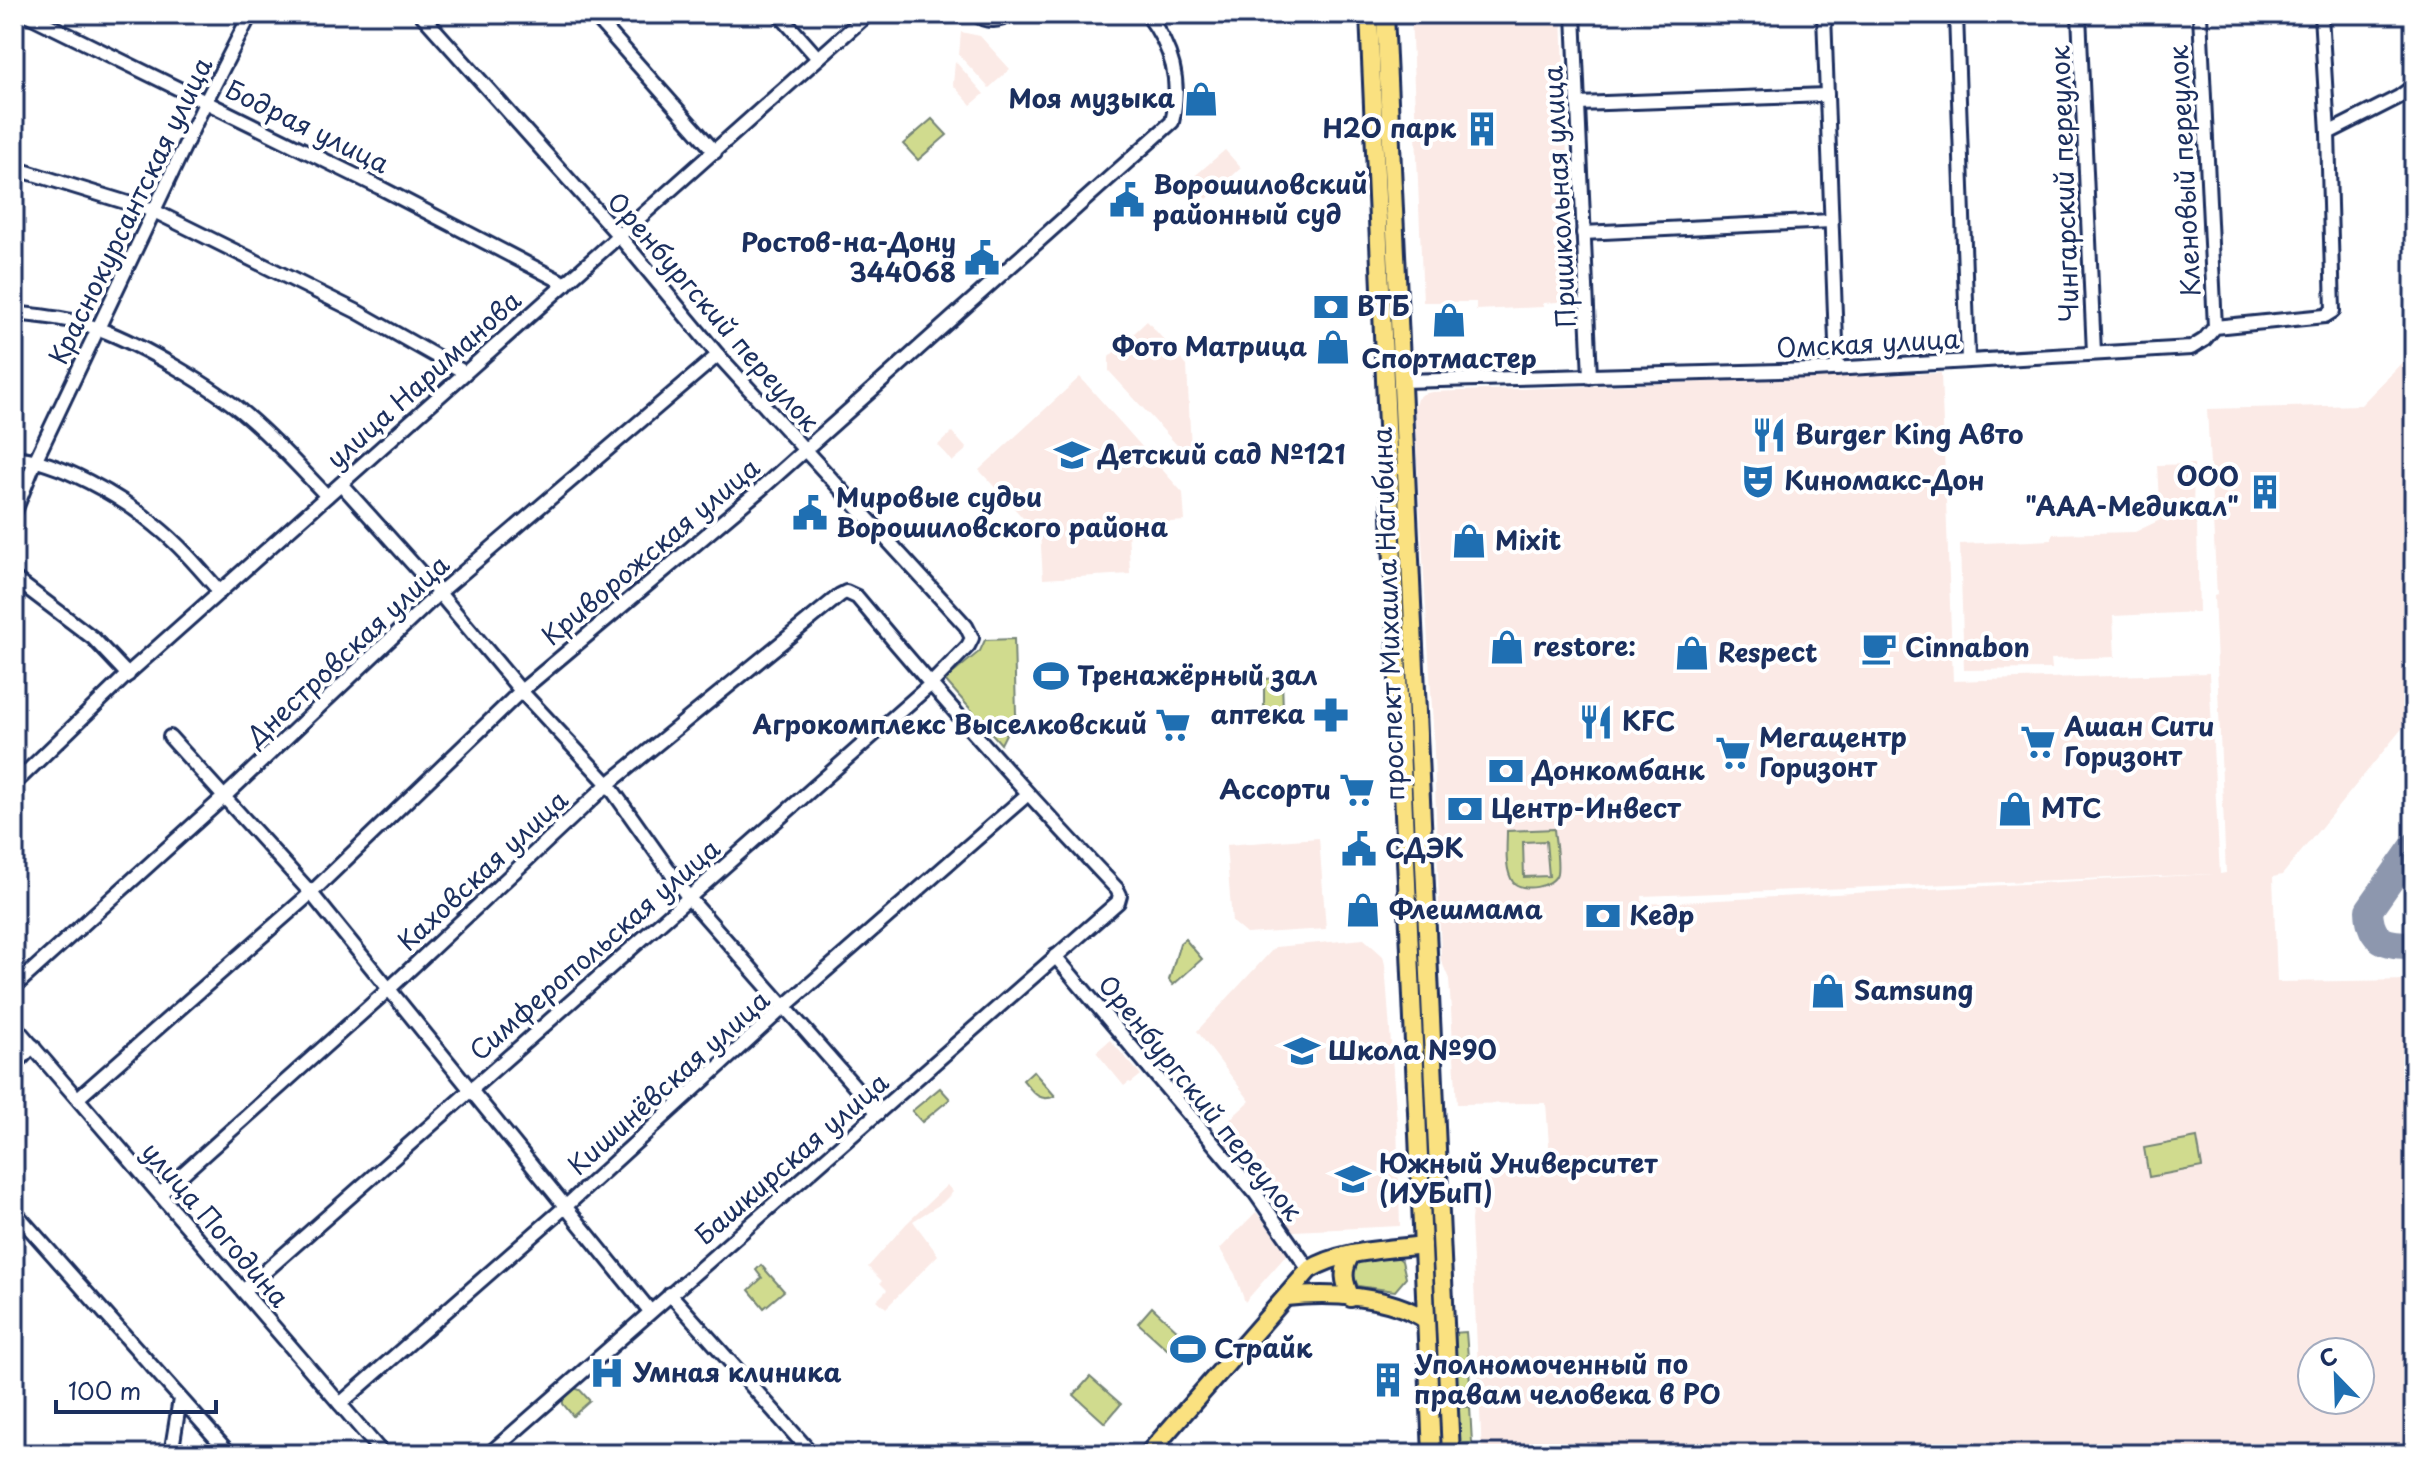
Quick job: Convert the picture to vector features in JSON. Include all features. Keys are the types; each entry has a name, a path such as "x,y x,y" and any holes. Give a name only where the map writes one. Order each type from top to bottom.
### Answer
{"main road":[{"name":"проспект Михаила Нагибина","path":"1369,14 1432,1454"},
{"name":"проспект Михаила Нагибина","path":"1385,14 1451,1454"},
{"path":"1148,1454 1309,1270 1351,1255 1423,1245 1441,1260"},
{"path":"1351,1255 1345,1264 1343,1276 1351,1298"},
{"path":"1309,1270 1312,1283 1321,1293"},
{"path":"1407,1307 1442,1290"},
{"path":"1286,1297 1321,1293 1407,1307 1426,1320"}],"street":[{"name":"Бодрая улица","path":"26,14 206,101 566,284"},
{"name":"Краснокурсантская улица","path":"14,514 36,459 248,14"},
{"name":"Оренбургский переулок","path":"421,14 620,237 718,355 966,626 972,638"},
{"path":"593,14 715,152"},
{"path":"779,14 817,57"},
{"name":"улица Нариманова","path":"14,784 128,675 464,372 620,237 868,14"},
{"path":"976,14 981,18 1002,20 1011,14"},
{"name":"Криворожская улица","path":"78,1098 311,893 521,691 761,489 1172,122 1177,94 1176,73 1163,39 1147,14"},
{"name":"Пришкольная улица","path":"1574,14 1590,377"},
{"path":"1824,14 1837,369"},
{"path":"1956,14 1968,360"},
{"name":"Чингарский переулок","path":"2079,14 2094,353"},
{"name":"Кленовый переулок","path":"2200,14 2215,327"},
{"path":"2321,14 2328,133 2399,97 2414,86"},
{"path":"1578,104 1827,95"},
{"name":"Омская улица","path":"1403,381 1837,369 2191,348 2204,340 2215,327 2325,316 2333,311 2328,133"},
{"path":"14,168 154,211 356,311 464,372"},
{"path":"1583,233 1831,221"},
{"path":"14,313 98,329 199,382 245,414 327,496"},
{"name":"Днестровская улица","path":"14,987 224,797 439,593 718,355"},
{"path":"14,457 36,459 101,490 155,525 220,592"},
{"path":"341,484 439,593 521,691 608,784 688,897 878,1113"},
{"path":"14,578 93,638 128,675"},
{"name":"Каховская улица","path":"160,1194 390,988 608,784 846,592 857,597 930,685"},
{"name":"Симферопольская улица","path":"243,1291 930,685 972,638"},
{"path":"930,685 1028,794"},
{"path":"170,737 311,893 650,1311"},
{"name":"Башкирская улица","path":"489,1454 1118,902 1120,895 1117,889 1028,794"},
{"name":"Кишинёвская улица","path":"340,1404 565,1207 784,1007 1028,794"},
{"name":"Оренбургский переулок","path":"1055,956 1256,1194 1309,1270"},
{"name":"улица Погодина","path":"14,1025 383,1454"},
{"path":"14,1066 33,1046"},
{"path":"14,1211 230,1454"},
{"path":"670,1294 812,1454"},
{"path":"176,1454 173,1442 180,1399"}],"shaded area":[{"path":"1411,14 1562,14 1572,301 1543,303 1543,307 1476,310 1476,302 1423,302"},
{"path":"961,32 980,36 1010,69 989,88 959,55"},
{"path":"955,61 984,94 971,105 953,85"},
{"path":"1225,150 1241,168 1207,199 1190,180"},
{"path":"1147,321 1187,366 1191,450 1186,455 1109,371 1109,357"},
{"path":"2414,350 2414,714 2282,875 2273,877 2277,982 2414,980 2414,1454 1482,1454 1471,1220 1476,1181 1545,1166 1550,1159 1546,1103 1457,1104 1449,979 1441,960 1433,724 1414,409 1417,399 1432,392 1941,373 1953,681 2209,673 2220,874 2226,873 2207,409 2361,405","holes":["2214,874 1644,904 1644,932 1642,896"]},
{"name":"Детский сад №121","path":"1080,377 1183,493 1185,521 1128,525 1130,574 1043,579 1040,531 1035,531 979,470"},
{"path":"952,432 967,449 952,462 938,445"},
{"path":"2194,464 2193,516 2197,526 2199,612 2113,616 2115,657 2051,659 2052,669 1964,670 1960,544 2052,540 2052,534 2135,532 2160,520 2157,465"},
{"path":"1319,838 1326,929 1246,934 1232,922 1226,845"},
{"name":"Школа №90","path":"1364,939 1383,956 1385,965 1397,1123 1400,1226 1293,1231 1214,1134 1250,1101 1197,1031 1275,947"},
{"path":"1110,1040 1141,1075 1124,1086 1096,1052"},
{"path":"947,1185 953,1192 942,1203 913,1221 938,1255 886,1308 877,1300 887,1290 868,1267 906,1224"},
{"path":"1256,1212 1289,1252 1245,1302 1235,1274 1220,1249"}],"green space":[{"path":"932,119 947,135 918,160 903,144"},
{"path":"1014,639 1016,714 1001,744 945,680 980,651 985,640"},
{"path":"1282,678 1283,712 1264,712 1264,679"},
{"path":"1554,829 1558,862 1555,878 1544,885 1530,888 1513,882 1507,864 1507,831","holes":["1546,841 1549,876 1524,877 1523,842"]},
{"path":"1185,939 1202,959 1173,985 1169,980 1180,943"},
{"path":"1033,1071 1055,1096 1040,1097 1030,1089 1023,1080"},
{"path":"940,1088 950,1099 922,1122 912,1111"},
{"path":"2197,1138 2202,1167 2149,1177 2144,1148"},
{"path":"1395,1255 1402,1261 1406,1278 1395,1291 1358,1286 1351,1272 1360,1260"},
{"path":"761,1265 784,1291 764,1308 749,1290 762,1278 756,1270"},
{"path":"1152,1307 1181,1334 1167,1349 1138,1323"},
{"path":"1466,1332 1471,1395 1457,1396 1452,1333"},
{"path":"1090,1377 1121,1404 1105,1423 1074,1395"},
{"path":"574,1388 590,1401 573,1416 563,1404 563,1396"},
{"path":"1458,1407 1470,1407 1472,1443 1459,1444"}],"taxiway":[{"path":"2414,846 2369,910 2372,929 2381,940 2414,945"}],"place":[{"name":"Моя музыка","path":"1201,99"},
{"name":"H2O парк","path":"1482,129"},
{"name":"Ворошиловский районный суд","path":"1127,200"},
{"name":"Ростов-на-Дону 344068","path":"982,258"},
{"name":"ВТБ","path":"1331,307"},
{"name":"Спортмастер","path":"1449,320"},
{"name":"Фото Матрица","path":"1333,347"},
{"name":"Burger King Авто","path":"1769,435"},
{"name":"Детский сад №121","path":"1072,455"},
{"name":"Киномакс-Дон","path":"1758,481"},
{"name":"ООО \"ААА-Медикал\"","path":"2265,492"},
{"name":"Мировые судьи Ворошиловского района","path":"810,513"},
{"name":"Mixit","path":"1469,541"},
{"name":"restore:","path":"1507,647"},
{"name":"Cinnabon","path":"1879,648"},
{"name":"Respect","path":"1692,653"},
{"name":"Тренажёрный зал","path":"1051,676"},
{"name":"аптека","path":"1331,715"},
{"name":"KFC","path":"1596,722"},
{"name":"Агрокомплекс Выселковский","path":"1173,725"},
{"name":"Ашан Сити Горизонт","path":"2038,742"},
{"name":"Мегацентр Горизонт","path":"1733,753"},
{"name":"Донкомбанк","path":"1506,771"},
{"name":"Ассорти","path":"1357,790"},
{"name":"Центр-Инвест","path":"1465,809"},
{"name":"МТС","path":"2015,809"},
{"name":"СДЭК","path":"1359,849"},
{"name":"Флешмама","path":"1363,910"},
{"name":"Кедр","path":"1603,916"},
{"name":"Samsung","path":"1828,991"},
{"name":"Школа №90","path":"1302,1051"},
{"name":"Южный Университет (ИУБиП)","path":"1353,1179"},
{"name":"Страйк","path":"1188,1349"},
{"name":"Умная клиника","path":"607,1373"},
{"name":"Уполномоченный по правам человека в РО","path":"1388,1380"}]}
